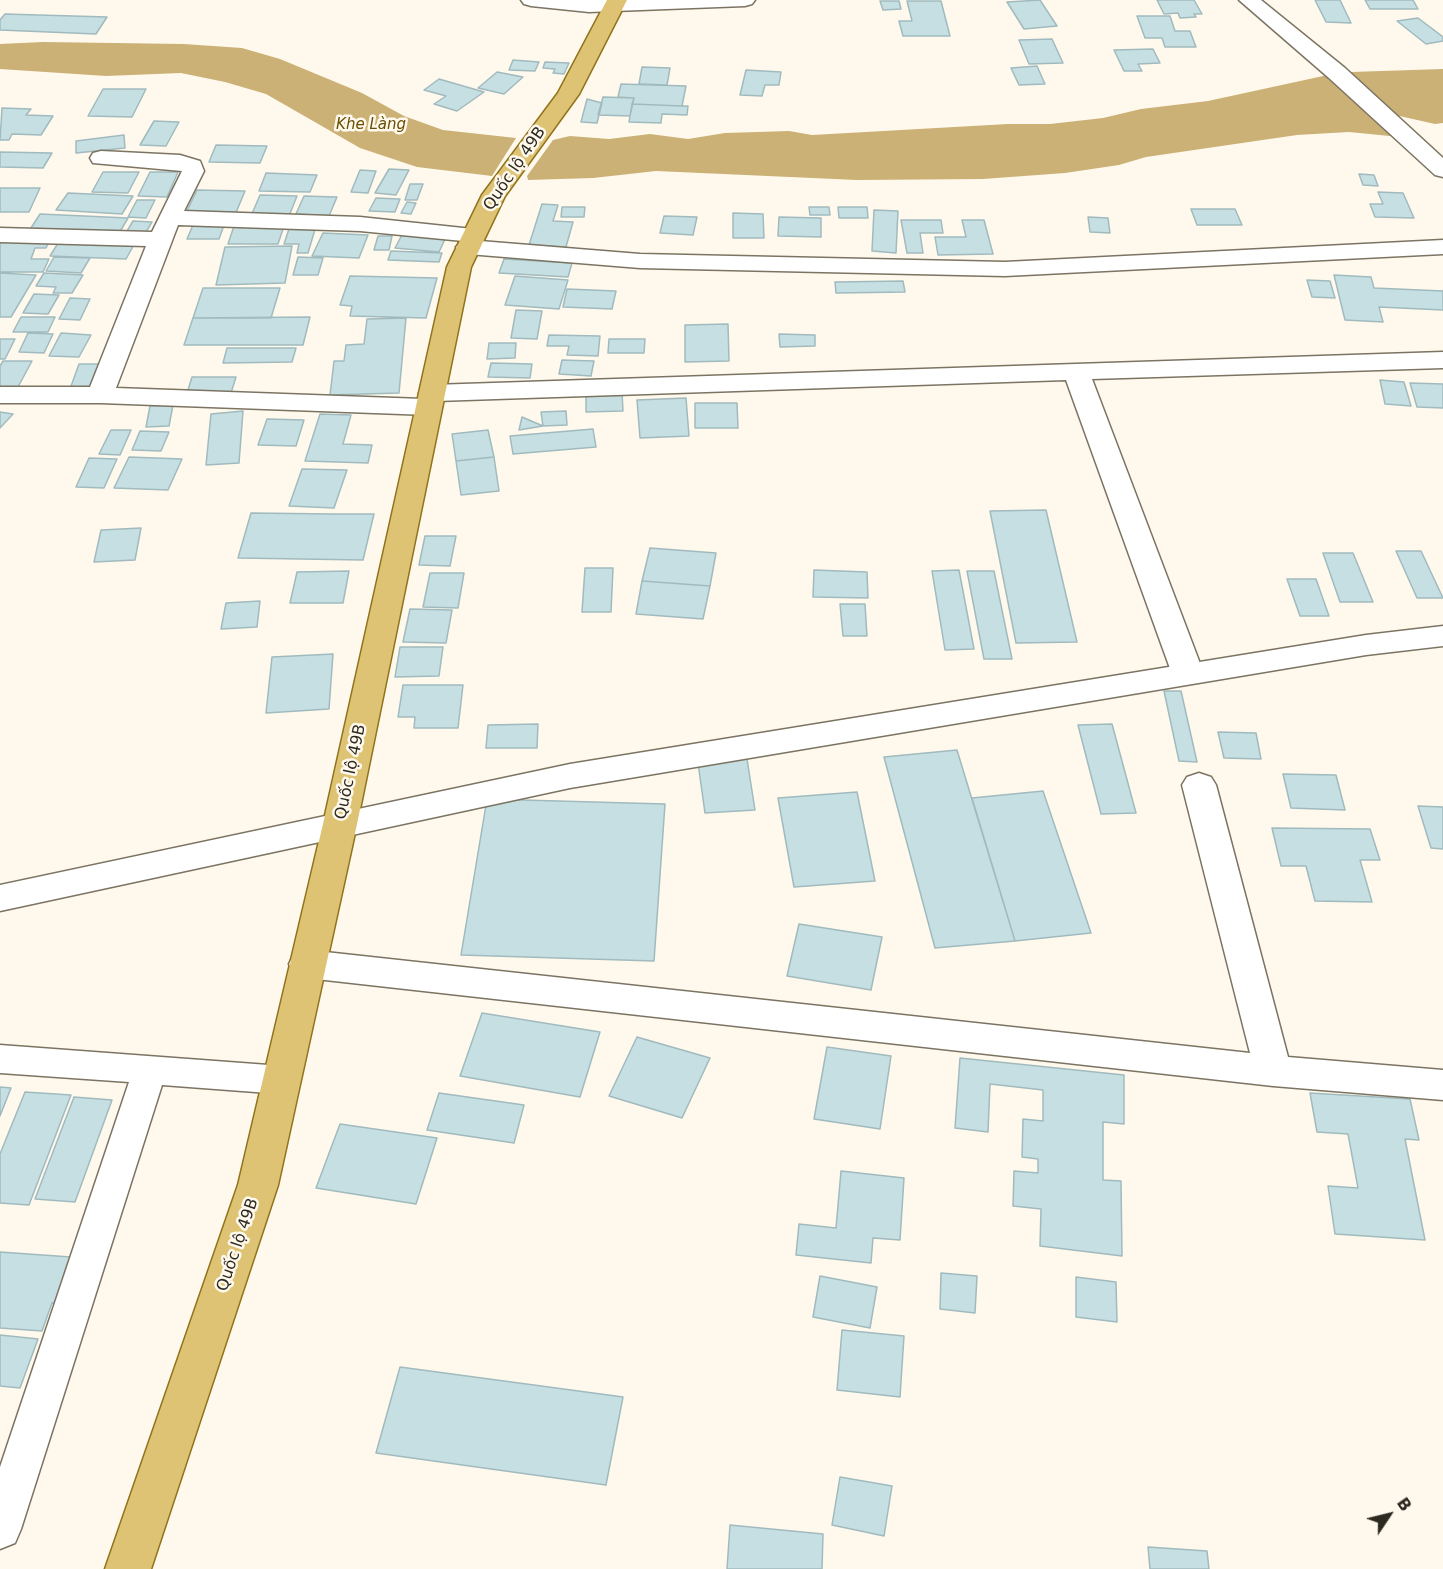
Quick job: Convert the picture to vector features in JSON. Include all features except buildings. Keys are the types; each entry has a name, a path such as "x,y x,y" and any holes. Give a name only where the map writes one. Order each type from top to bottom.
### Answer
{"main road":[{"name":"Quốc lộ 49B","path":"128,1569 258,1185 340,824 459,267 494,195 568,94 616,2"}],"street":[{"path":"531,0 568,6 616,2 745,0"},
{"path":"1250,0 1410,138 1443,170"},
{"path":"100,395 165,229 191,176 192,166 180,162 101,158"},
{"path":"0,235 354,222 402,225 471,241 640,261 1005,268 1443,247"},
{"path":"0,394 431,400 1443,360"},
{"path":"1076,373 1188,674"},
{"path":"0,898 570,776 1366,645 1443,636"},
{"path":"1199,784 1273,1071"},
{"path":"307,964 1273,1071 1443,1085"}],"lane":[{"path":"0,1059 282,1080"},
{"path":"0,1529 150,1070"}],"water":[{"name":"Khe Làng","path":"43,42 184,44 242,48 280,59 362,93 404,116 443,130 516,138 492,176 417,167 360,148 266,94 225,82 181,73 106,76 0,69 0,44"},
{"path":"1443,69 1443,123 1435,124 1395,115 1353,77 1351,72"},
{"path":"1337,73 1410,138 1349,132 1297,135 1146,157 1119,165 1065,173 983,179 857,180 656,171 593,178 528,180 527,176 553,140 570,136 609,139 650,134 688,139 725,133 789,131 812,135 1008,124 1050,124 1208,101"}]}
